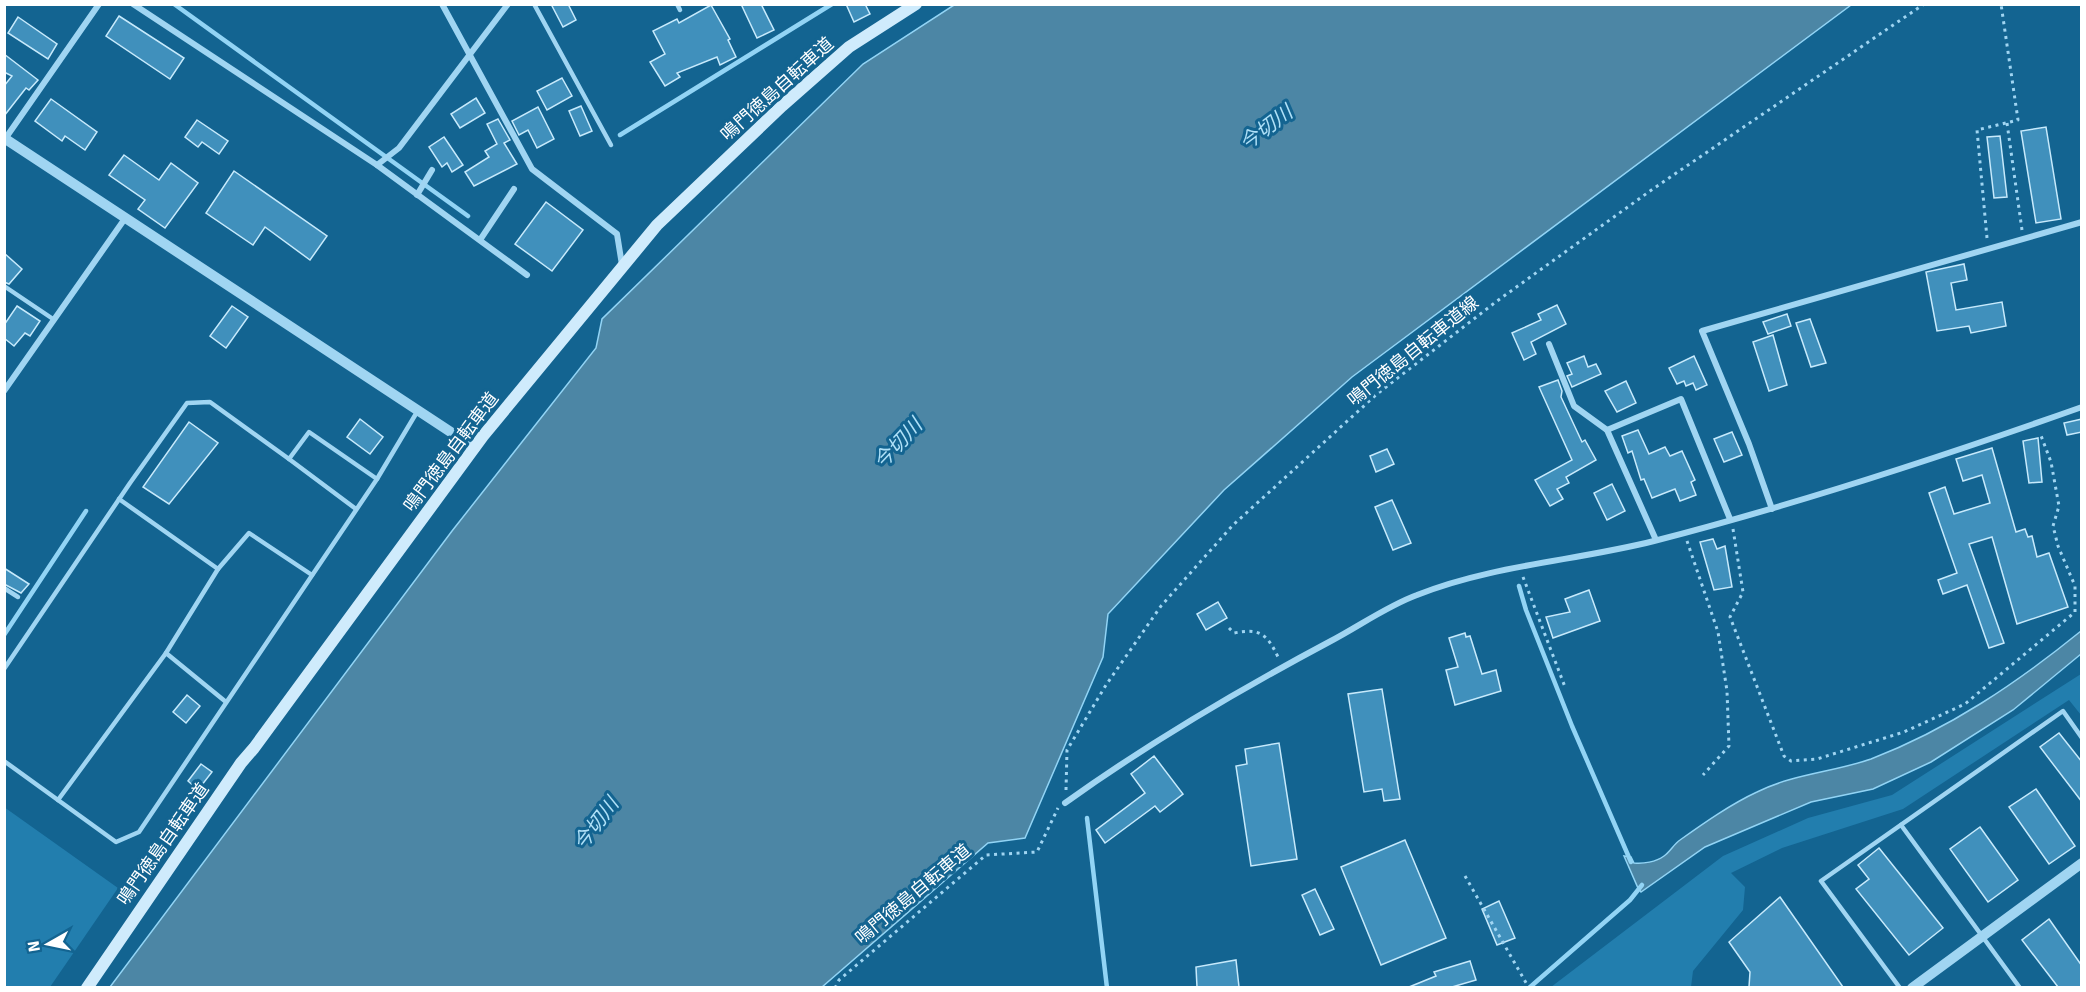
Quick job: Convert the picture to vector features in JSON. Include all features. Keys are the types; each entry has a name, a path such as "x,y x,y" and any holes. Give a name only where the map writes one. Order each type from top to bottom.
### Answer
{"main road":[{"name":"鳴門徳島自転車道","path":"87,987 241,763 475,448 622,266 657,225 782,106 849,47 916,4"}],"street":[{"path":"99,4 5,138 475,448"},
{"path":"133,4 377,165 527,275"},
{"path":"442,4 532,169 617,234 622,266"},
{"path":"377,165 399,148 508,4"},
{"path":"417,195 432,170"},
{"path":"480,240 514,189"},
{"path":"4,391 127,217"},
{"path":"1772,509 1749,444 1702,332 2082,222"},
{"path":"1549,344 1574,406 1607,430 1656,540"},
{"path":"1607,430 1681,399 1730,519"},
{"path":"1065,803 1160,737 1414,595 1470,577 1656,540 1772,509 2082,407"},
{"path":"1912,987 2082,863"}],"lane":[{"path":"534,4 611,145"},
{"path":"4,286 53,320"},
{"path":"4,669 187,403 210,402 357,509"},
{"path":"4,761 116,842 139,832 377,479 418,411"},
{"path":"289,459 309,432 377,479"},
{"path":"119,499 218,568"},
{"path":"58,800 166,653 218,568 249,533 312,575"},
{"path":"4,588 18,597"},
{"path":"166,653 226,702"},
{"path":"1900,987 1821,881 2062,711 2082,738"},
{"path":"1901,825 2020,987"}],"path":[{"name":"鳴門徳島自転車道線","path":"1065,803 1067,750 1106,686 1161,606 1233,525 1377,394 1497,301 1641,198 1923,4"},
{"path":"1988,248 1977,130 2018,120 2001,4"},
{"path":"2007,123 2023,238"},
{"path":"1730,519 1743,592 1731,617 1784,756 1791,761 1816,759 1893,735 1965,704 2076,612 2074,586 2058,546 2053,526 2059,506 2052,462 2036,423"},
{"path":"1684,532 1718,632 1727,691 1729,746 1703,775"},
{"path":"1520,568 1565,687"},
{"path":"1229,628 1234,633 1252,629 1270,639 1283,667"},
{"name":"鳴門徳島自転車道","path":"835,987 839,980 986,855 1037,852 1057,808 1065,803"},
{"path":"1465,876 1529,987"}],"shaded area":[{"path":"2081,674 2081,715 2069,700 1903,809 1782,848 1731,873 1745,887 1743,910 1693,971 1691,987 1551,987 1723,856 1808,818 1892,795"},
{"path":"4,807 118,888 50,987 5,987"}],"water":[{"name":"今切川","path":"954,5 1851,5 1352,377 1224,490 1108,614 1103,657 1025,838 988,843 822,987 110,987 452,531 596,348 602,319 863,64"},
{"path":"2081,631 2081,654 2013,710 1931,762 1873,789 1811,802 1705,847 1641,892 1638,888 1624,856 1631,857 1634,863 1657,860 1680,840 1737,802 1757,792 1785,781 1871,759 1928,734 2007,686"}],"building":[{"path":"551,4 568,4 576,20 563,27"},
{"path":"741,4 761,4 774,30 757,38"},
{"path":"846,4 865,4 870,14 854,22"},
{"path":"711,5 730,39 728,40 736,57 720,65 717,57 677,73 680,77 665,86 650,62 665,54 653,31 677,19 679,23"},
{"path":"119,16 184,58 170,79 106,36"},
{"path":"18,17 57,44 48,59 8,33"},
{"path":"4,54 38,80 29,90 26,88 4,116 4,86 12,76 4,72"},
{"path":"562,78 572,96 547,110 537,91"},
{"path":"476,98 485,113 460,128 451,114"},
{"path":"51,99 97,132 85,150 65,136 62,141 35,121"},
{"path":"581,106 592,131 580,136 569,111"},
{"path":"538,107 554,139 537,148 528,130 519,135 512,121"},
{"path":"498,119 510,140 504,143 517,164 474,186 465,172 489,157 485,151 497,144 487,124"},
{"path":"197,120 228,141 219,154 202,142 198,147 185,137"},
{"path":"2046,127 2061,219 2036,223 2021,131"},
{"path":"2000,136 2007,197 1994,198 1987,137"},
{"path":"444,137 463,165 452,172 447,163 442,167 429,147"},
{"path":"124,155 159,180 171,163 198,183 165,228 138,209 145,200 109,175"},
{"path":"234,171 327,236 310,260 265,227 253,245 206,213"},
{"path":"546,202 583,230 552,271 515,244"},
{"path":"4,253 22,269 9,284 4,282"},
{"path":"1964,264 1967,280 1951,283 1956,310 2002,302 2006,326 1971,333 1969,326 1937,331 1926,272"},
{"path":"1557,305 1566,324 1531,342 1536,354 1524,360 1512,333 1541,320 1538,314"},
{"path":"17,306 40,321 30,336 25,333 14,346 4,338 4,325"},
{"path":"232,306 248,317 226,348 210,336"},
{"path":"1787,314 1791,326 1768,334 1763,322"},
{"path":"1810,319 1826,363 1811,367 1796,323"},
{"path":"1773,335 1787,385 1769,391 1753,342"},
{"path":"1584,356 1588,367 1596,364 1601,374 1572,387 1567,376 1572,374 1567,363"},
{"path":"1694,356 1707,385 1696,390 1693,383 1686,386 1684,381 1677,384 1669,368"},
{"path":"1558,380 1562,391 1561,397 1582,442 1585,440 1596,460 1566,477 1569,483 1557,489 1563,499 1550,506 1535,480 1572,460 1539,387"},
{"path":"1626,381 1636,403 1617,412 1605,391"},
{"path":"360,419 383,437 370,454 347,437"},
{"path":"2082,419 2082,432 2067,435 2064,423"},
{"path":"189,422 218,443 169,504 143,487"},
{"path":"1638,430 1649,454 1665,447 1670,456 1682,451 1695,480 1691,482 1696,495 1680,501 1675,489 1652,498 1644,479 1641,480 1632,451 1628,453 1622,436"},
{"path":"1732,432 1742,455 1724,462 1714,439"},
{"path":"2038,438 2042,482 2029,483 2023,441"},
{"path":"1992,448 2016,532 2025,529 2028,537 2032,536 2037,557 2049,553 2068,607 2017,624 1992,537 1969,544 2004,643 1989,648 1967,585 1943,594 1938,580 1957,573 1929,493 1945,487 1954,514 1990,503 1982,475 1963,481 1956,459"},
{"path":"1387,449 1394,464 1376,472 1370,456"},
{"path":"1612,484 1625,511 1607,520 1594,493"},
{"path":"1392,500 1411,543 1393,550 1375,507"},
{"path":"1713,539 1717,549 1725,546 1732,587 1714,590 1700,542"},
{"path":"4,568 29,584 21,593 4,584"},
{"path":"1589,590 1600,621 1553,638 1546,617 1570,612 1565,599"},
{"path":"1218,602 1227,618 1206,630 1197,614"},
{"path":"1465,633 1466,637 1470,636 1482,674 1496,670 1501,691 1455,705 1446,670 1458,667 1449,638"},
{"path":"1382,689 1400,799 1384,801 1382,789 1364,792 1348,694"},
{"path":"187,695 200,706 186,723 173,712"},
{"path":"2059,733 2082,762 2082,802 2040,747"},
{"path":"1279,743 1297,859 1251,866 1236,766 1247,764 1245,749"},
{"path":"1154,756 1183,794 1160,812 1155,806 1105,843 1096,830 1145,793 1131,774"},
{"path":"201,764 212,772 198,790 188,781"},
{"path":"2036,789 2075,846 2049,864 2009,807"},
{"path":"1980,827 2018,880 1988,902 1950,849"},
{"path":"1405,840 1446,938 1381,965 1341,867"},
{"path":"1879,848 1943,928 1909,955 1856,889 1869,879 1858,865"},
{"path":"1315,889 1334,929 1320,935 1302,895"},
{"path":"1780,897 1843,987 1749,987 1750,972 1729,942"},
{"path":"1499,901 1515,938 1497,945 1482,909"},
{"path":"2049,919 2082,966 2082,987 2058,987 2022,940"},
{"path":"1236,960 1239,987 1197,987 1196,967"},
{"path":"1470,961 1476,980 1452,987 1409,987 1436,976 1434,972"}],"waterway":[{"path":"174,4 468,216"},
{"path":"620,135 832,4"},
{"path":"4,635 86,511"},
{"path":"1519,586 1526,610 1572,726 1631,862"},
{"path":"1087,818 1107,988"},
{"path":"1529,988 1630,900 1642,885"}]}
